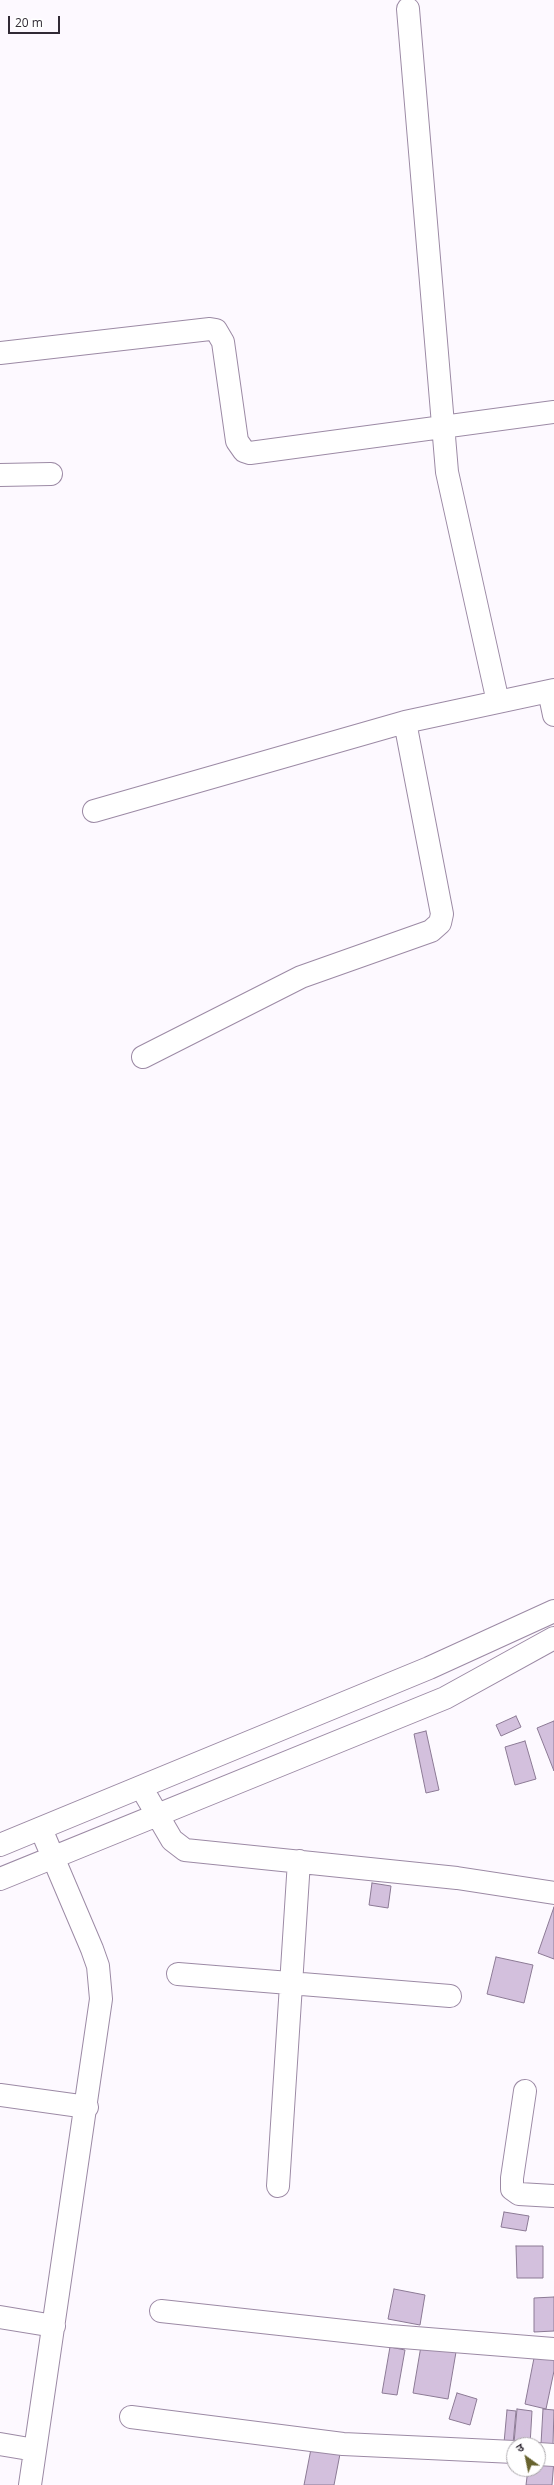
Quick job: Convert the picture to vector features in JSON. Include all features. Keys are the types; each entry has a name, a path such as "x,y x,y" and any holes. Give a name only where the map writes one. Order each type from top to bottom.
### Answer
{"street":[{"path":"408,9 442,428 447,472 453,507 498,702"},
{"path":"0,353 210,329 216,330 223,342 237,441 244,451 259,453 554,412"},
{"path":"0,474 51,474"},
{"path":"94,811 406,722 498,702 552,691 554,715"},
{"path":"143,1057 272,990 301,977 431,931 440,923 442,914 406,722"},
{"path":"0,1845 429,1668 554,1611"},
{"path":"0,1879 445,1698 554,1638"},
{"path":"141,1787 172,1840 185,1850 457,1878 554,1893"},
{"path":"30,2485 99,2024 100,1981 92,1949 41,1829"},
{"path":"278,2186 299,1862"},
{"path":"178,1974 450,1996"},
{"path":"524,2091 512,2178 512,2189 519,2194 554,2196"},
{"path":"0,2094 87,2107"},
{"path":"161,2311 390,2336 554,2349"},
{"path":"0,2317 54,2326"},
{"path":"131,2417 343,2444 506,2452"},
{"path":"0,2444 35,2450"}],"building":[{"path":"516,1716 521,1727 501,1736 496,1725"},
{"path":"554,1721 554,1771 537,1728"},
{"path":"426,1731 439,1790 426,1793 414,1734"},
{"path":"525,1741 536,1779 515,1785 505,1747"},
{"path":"372,1883 391,1886 388,1908 369,1905"},
{"path":"554,1907 554,1959 538,1953"},
{"path":"496,1957 533,1965 524,2003 487,1994"},
{"path":"504,2212 529,2216 526,2231 501,2227"},
{"path":"516,2246 543,2246 543,2278 517,2278"},
{"path":"394,2289 425,2295 420,2325 388,2319"},
{"path":"554,2297 554,2331 534,2332 534,2298"},
{"path":"421,2346 456,2352 448,2399 413,2393"},
{"path":"390,2347 405,2350 397,2395 382,2393"},
{"path":"535,2353 554,2357 554,2371 546,2409 525,2404"},
{"path":"457,2393 477,2399 470,2425 449,2419"},
{"path":"517,2409 532,2411 530,2437 515,2437"},
{"path":"543,2409 554,2410 553,2444 546,2444 546,2437 541,2437"},
{"path":"507,2410 516,2411 514,2437 506,2437 506,2443 504,2443"},
{"path":"311,2449 340,2454 334,2485 304,2485"},
{"path":"546,2459 554,2460 552,2485 526,2485 527,2477 546,2477"}]}
